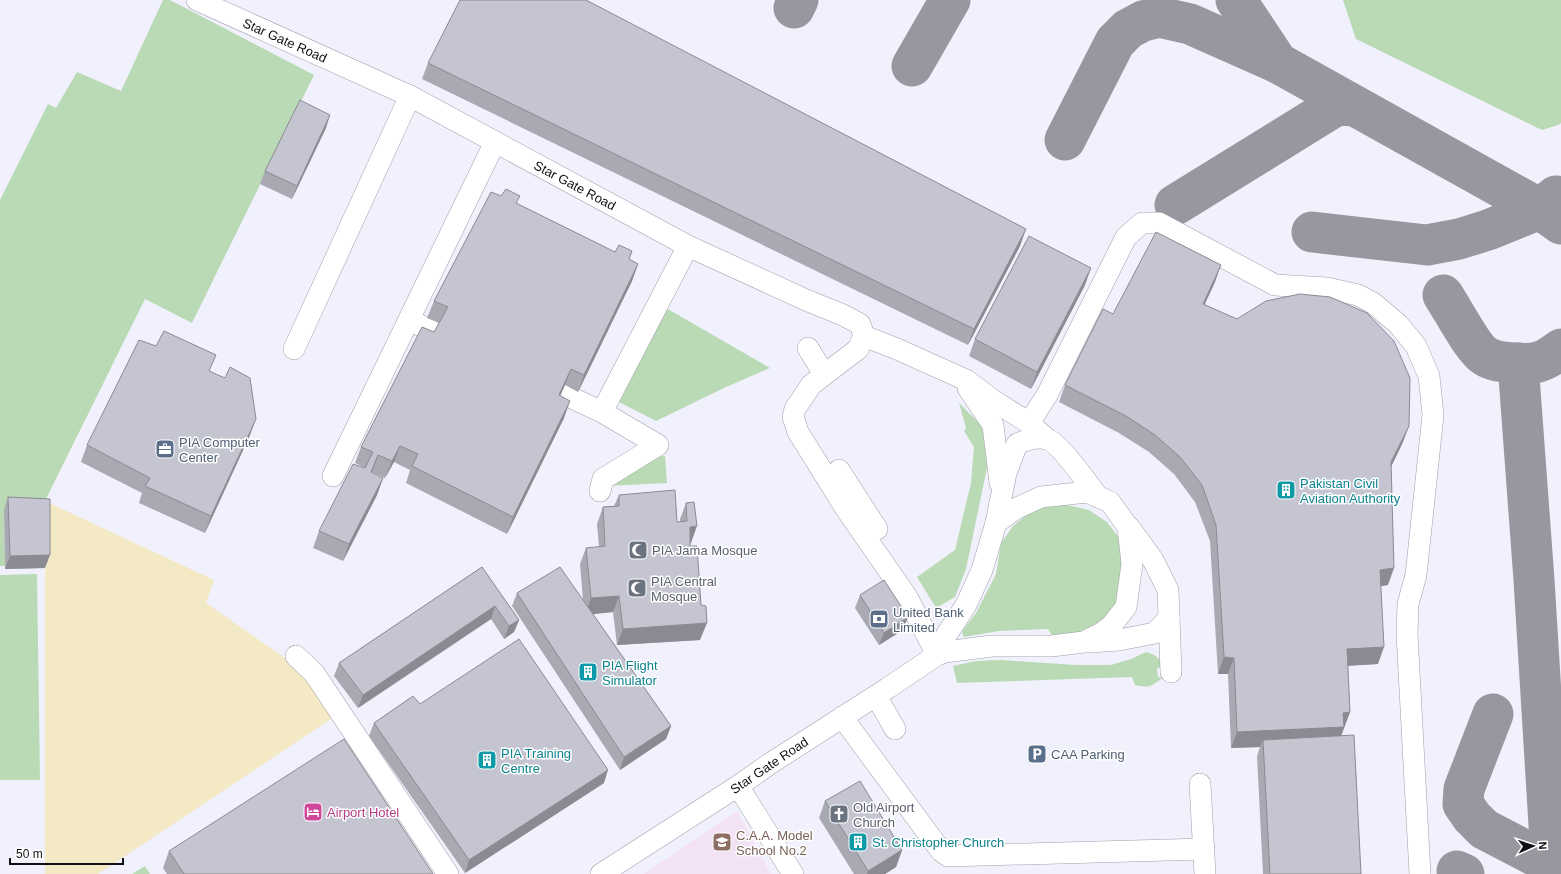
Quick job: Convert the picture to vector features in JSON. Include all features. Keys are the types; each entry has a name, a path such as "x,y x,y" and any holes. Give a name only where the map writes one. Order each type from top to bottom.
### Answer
{"street":[{"name":"Star Gate Road","path":"197,0 410,96 688,246 806,300 843,315 860,324 864,336"},
{"path":"294,349 410,96"},
{"path":"333,476 495,142"},
{"path":"1029,423 1047,395 1126,237 1142,223 1159,223 1275,285 1326,288 1358,295 1374,303 1398,324 1416,346 1429,376 1432,416 1418,560 1416,575 1408,604 1407,634 1420,874"},
{"path":"602,412 688,246"},
{"path":"409,320 473,351"},
{"path":"937,655 931,613 917,588 812,429 801,399 811,385 858,349 864,336 966,380 994,401 1029,423 1057,446 1098,497"},
{"path":"808,348 824,374"},
{"path":"516,372 602,412 658,445 603,479 600,491"},
{"path":"962,378 993,426 1001,496"},
{"path":"937,655 947,634 966,605 982,570 996,522 1006,473 1017,444 1030,438 1047,439"},
{"path":"996,522 1014,510 1041,497 1087,492 1110,502 1153,560 1168,590 1171,672"},
{"path":"1084,642 1100,634 1111,626 1126,607 1132,564 1128,527"},
{"path":"937,655 945,652 992,646 1051,646 1119,640 1155,632 1170,618"},
{"name":"Star Gate Road","path":"601,874 937,655"},
{"path":"296,656 314,673 448,874"},
{"path":"876,696 895,728"},
{"path":"842,717 941,851 948,856 1204,849"},
{"path":"1200,784 1205,874"},
{"path":"738,786 793,874"}],"shaded area":[{"name":"C.A.A. Model School No.2","path":"737,811 771,874 644,874"}],"green space":[{"path":"163,0 170,0 314,75 192,323 145,299 45,501 4,510 5,566 0,566 0,200 48,104 56,108 77,72 121,91"},
{"path":"1343,0 1561,0 1561,123 1542,130 1356,39"},
{"path":"666,308 770,368 726,387 656,421 619,402"},
{"path":"959,403 981,425 989,454 988,463 966,569 955,597 936,608 917,577 955,550 971,483 974,447 964,431 966,428"},
{"path":"660,456 665,456 667,483 606,486"},
{"path":"1048,505 1067,505 1089,510 1107,522 1121,540 1127,560 1121,600 1104,620 1080,633 1052,636 1048,629 999,631 964,637 962,633 963,630 976,613 996,574 1001,543 1013,526 1028,514"},
{"path":"37,574 40,780 0,780 0,575"},
{"path":"1146,652 1157,657 1163,667 1157,668 1158,677 1162,678 1152,685 1147,686 1135,685 1132,677 957,683 953,666 976,661 1000,660 1075,665 1111,665 1131,659"},
{"path":"145,866 150,874 132,874"}],"sand":[{"path":"45,501 214,580 206,603 285,658 299,670 318,694 331,719 98,874 45,874"}],"building":[{"path":"460,0 586,0 1026,229 974,329 428,63"},
{"path":"300,100 330,115 297,186 265,171"},
{"path":"506,189 520,196 516,203 615,252 619,245 632,251 629,259 638,264 584,375 571,369 559,395 570,401 513,517 412,466 418,454 400,446 392,461 378,455 371,472 383,478 349,544 319,531 353,464 365,468 373,452 361,447 422,327 434,332 448,307 434,301 491,192 501,196"},
{"name":"Pakistan Civil Aviation Authority","path":"1156,232 1221,265 1203,304 1237,319 1266,301 1300,294 1330,297 1367,313 1394,341 1410,378 1409,426 1391,462 1394,568 1380,570 1384,647 1347,649 1350,712 1343,713 1344,727 1237,732 1234,658 1224,657 1216,525 1202,485 1180,457 1155,435 1126,416 1065,385 1103,309 1113,314"},
{"path":"1029,236 1091,268 1037,372 975,339"},
{"name":"PIA Computer Center","path":"164,331 216,355 209,371 225,378 230,367 250,378 256,419 211,516 145,486 150,478 87,445 139,340 156,346"},
{"name":"PIA Central Mosque","path":"675,490 677,522 687,521 686,503 694,502 697,526 690,527 690,546 697,546 701,605 706,606 707,623 623,629 619,596 591,598 586,548 605,546 603,507 619,506 619,495"},
{"path":"8,497 50,499 50,555 10,556"},
{"path":"482,567 519,620 509,626 495,606 363,695 339,663"},
{"name":"PIA Flight Simulator","path":"560,567 671,726 624,757 517,593"},
{"path":"884,580 908,617 884,633 860,595"},
{"name":"PIA Training Centre","path":"519,639 608,770 469,860 374,723 413,696 420,704"},
{"path":"1354,735 1361,874 1270,874 1263,740"},
{"name":"Airport Hotel","path":"344,739 433,874 184,874 169,851"},
{"path":"860,781 902,850 868,871 825,801"}],"taxiway":[{"path":"794,8 798,0"},
{"path":"912,66 950,0"},
{"path":"1236,0 1278,63 1540,209 1561,224"},
{"path":"1065,140 1115,42 1128,29 1143,21 1159,17 1190,24 1278,63"},
{"path":"1175,205 1332,108 1341,105 1354,106"},
{"path":"1312,232 1427,245 1459,239 1488,230 1540,209 1556,196"},
{"path":"1443,295 1475,345 1480,352 1488,358 1503,362 1522,364 1534,363 1545,360 1561,349"},
{"path":"1518,363 1534,580 1552,874"},
{"path":"1493,714 1464,789 1463,804 1472,817 1484,829 1551,864 1561,867"},
{"path":"1457,871 1464,874"}],"place":[{"name":"PIA Computer Center","path":"165,449"},
{"name":"Pakistan Civil Aviation Authority","path":"1286,490"},
{"name":"PIA Jama Mosque","path":"638,550"},
{"name":"PIA Central Mosque","path":"637,588"},
{"name":"United Bank Limited","path":"879,619"},
{"name":"PIA Flight Simulator","path":"588,672"},
{"name":"CAA Parking","path":"1037,754"},
{"name":"PIA Training Centre","path":"487,760"},
{"name":"Airport Hotel","path":"313,812"},
{"name":"Old Airport Church","path":"839,814"},
{"name":"C.A.A. Model School No.2","path":"722,842"},
{"name":"St. Christopher Church","path":"858,842"}]}
